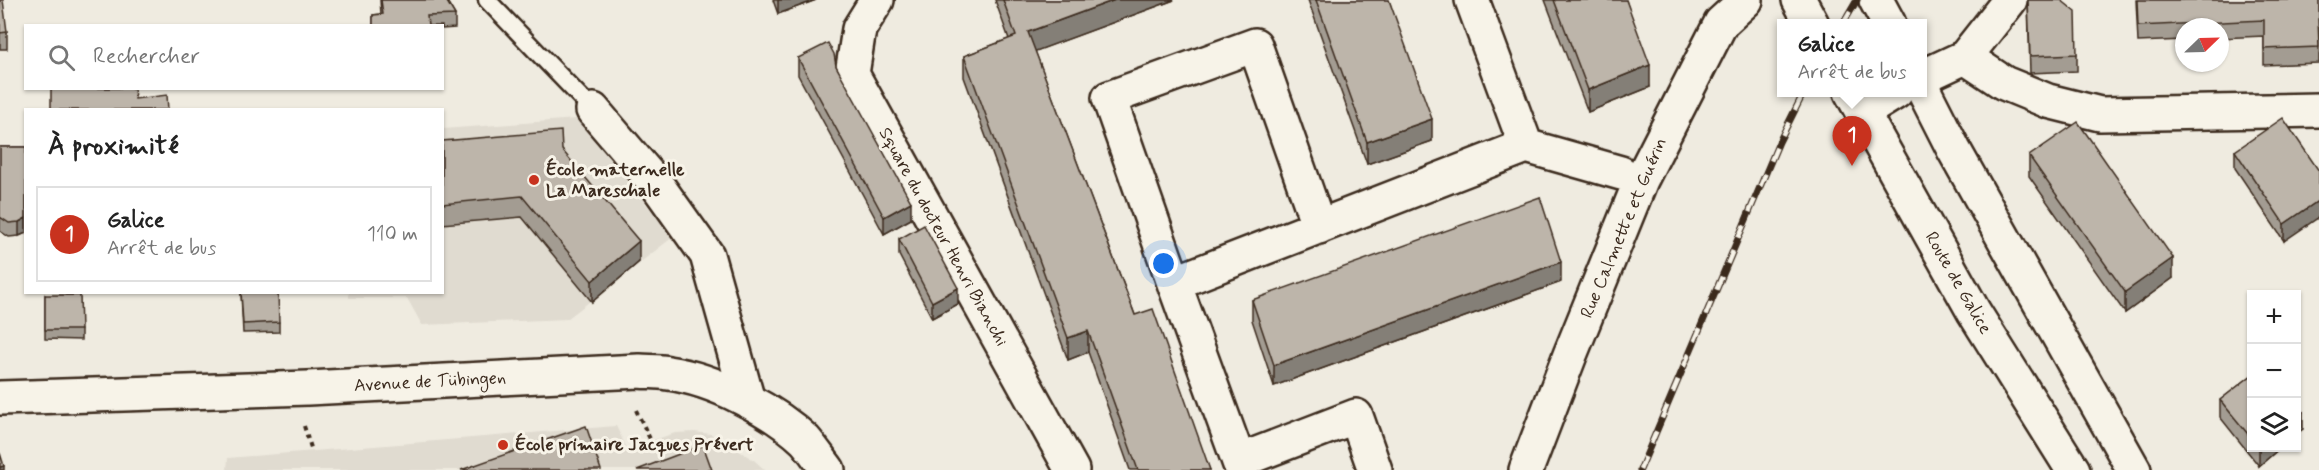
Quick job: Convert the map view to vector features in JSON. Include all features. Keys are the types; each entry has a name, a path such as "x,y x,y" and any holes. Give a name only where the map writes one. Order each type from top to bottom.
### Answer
{"street":[{"name":"Square du docteur Henri Bianchi","path":"877,0 859,28 852,74 1072,470"},
{"path":"1472,0 1526,146"},
{"name":"Rue Calmette et Guérin","path":"1526,470 1570,355 1631,177 1721,23 1746,0"},
{"path":"1799,0 1809,19"},
{"path":"1861,0 1878,19"},
{"path":"1876,0 1886,19"},
{"path":"1927,75 1965,57 2010,0"},
{"path":"1319,227 1255,45 1109,98 1240,465 1356,416 1375,470"},
{"path":"1965,57 2004,83 2048,101 2100,114 2319,110"},
{"path":"1927,95 1954,150 2134,470"},
{"path":"1857,103 1880,97"},
{"name":"Route de Galice","path":"1857,103 1974,312 2073,470"},
{"path":"593,110 657,185 707,255 748,401"},
{"path":"1174,283 1526,146 1631,177"},
{"name":"Avenue de Tübingen","path":"0,398 308,388 639,371 668,373 701,382 748,401 777,419 805,441 828,470"}],"lane":[{"path":"488,0 593,110"}],"path":[{"path":"636,409 651,441"},
{"path":"303,425 312,451"}],"shaded area":[{"name":"École maternelle La Mareschale","path":"576,119 673,237 567,319 422,325 407,298 349,298 349,294 444,294 444,129"},
{"name":"École primaire Jacques Prévert","path":"616,426 627,449 675,433 711,434 754,460 765,470 227,470 228,458"}],"building":[{"path":"0,0 3,0 7,32 0,33"},
{"path":"381,0 446,0 455,15 427,16 428,24 373,24 373,15 383,14"},
{"path":"1003,0 1115,0 1028,32 1135,315 1153,309 1210,470 1138,470 1088,331 1068,338 964,56 1016,36"},
{"path":"1316,0 1389,0 1432,119 1367,142"},
{"path":"1554,0 1626,0 1650,65 1588,90"},
{"path":"2028,0 2061,0 2076,12 2077,54 2030,56"},
{"path":"2137,0 2319,0 2319,47 2264,49 2264,20 2229,22 2229,18 2175,18 2175,24 2138,26"},
{"path":"828,43 834,54 836,66 911,202 884,217 798,58"},
{"path":"51,90 134,90 135,99 167,95 168,108 51,108"},
{"path":"2283,118 2319,171 2319,200 2284,224 2235,151"},
{"path":"2078,122 2173,258 2125,292 2029,156"},
{"path":"561,131 562,150 639,241 592,281 522,196 444,204 444,141"},
{"path":"0,147 24,147 24,219 9,223 0,217"},
{"path":"1540,197 1561,262 1274,365 1252,300"},
{"path":"924,225 958,288 932,302 899,239"},
{"path":"241,294 278,294 279,322 243,324"},
{"path":"45,295 80,295 81,330 45,330"},
{"path":"2247,379 2247,433 2220,400"},
{"path":"586,426 601,470 461,470"},
{"path":"703,445 712,470 637,470"},
{"path":"0,453 4,466 0,467"}],"railway":[{"path":"1846,19 1857,0"},
{"path":"1640,470 1779,142 1802,97"}],"place":[{"name":"Galice","path":"1852,166"},
{"name":"École maternelle La Mareschale","path":"534,180"},
{"name":"École primaire Jacques Prévert","path":"503,445"}]}
